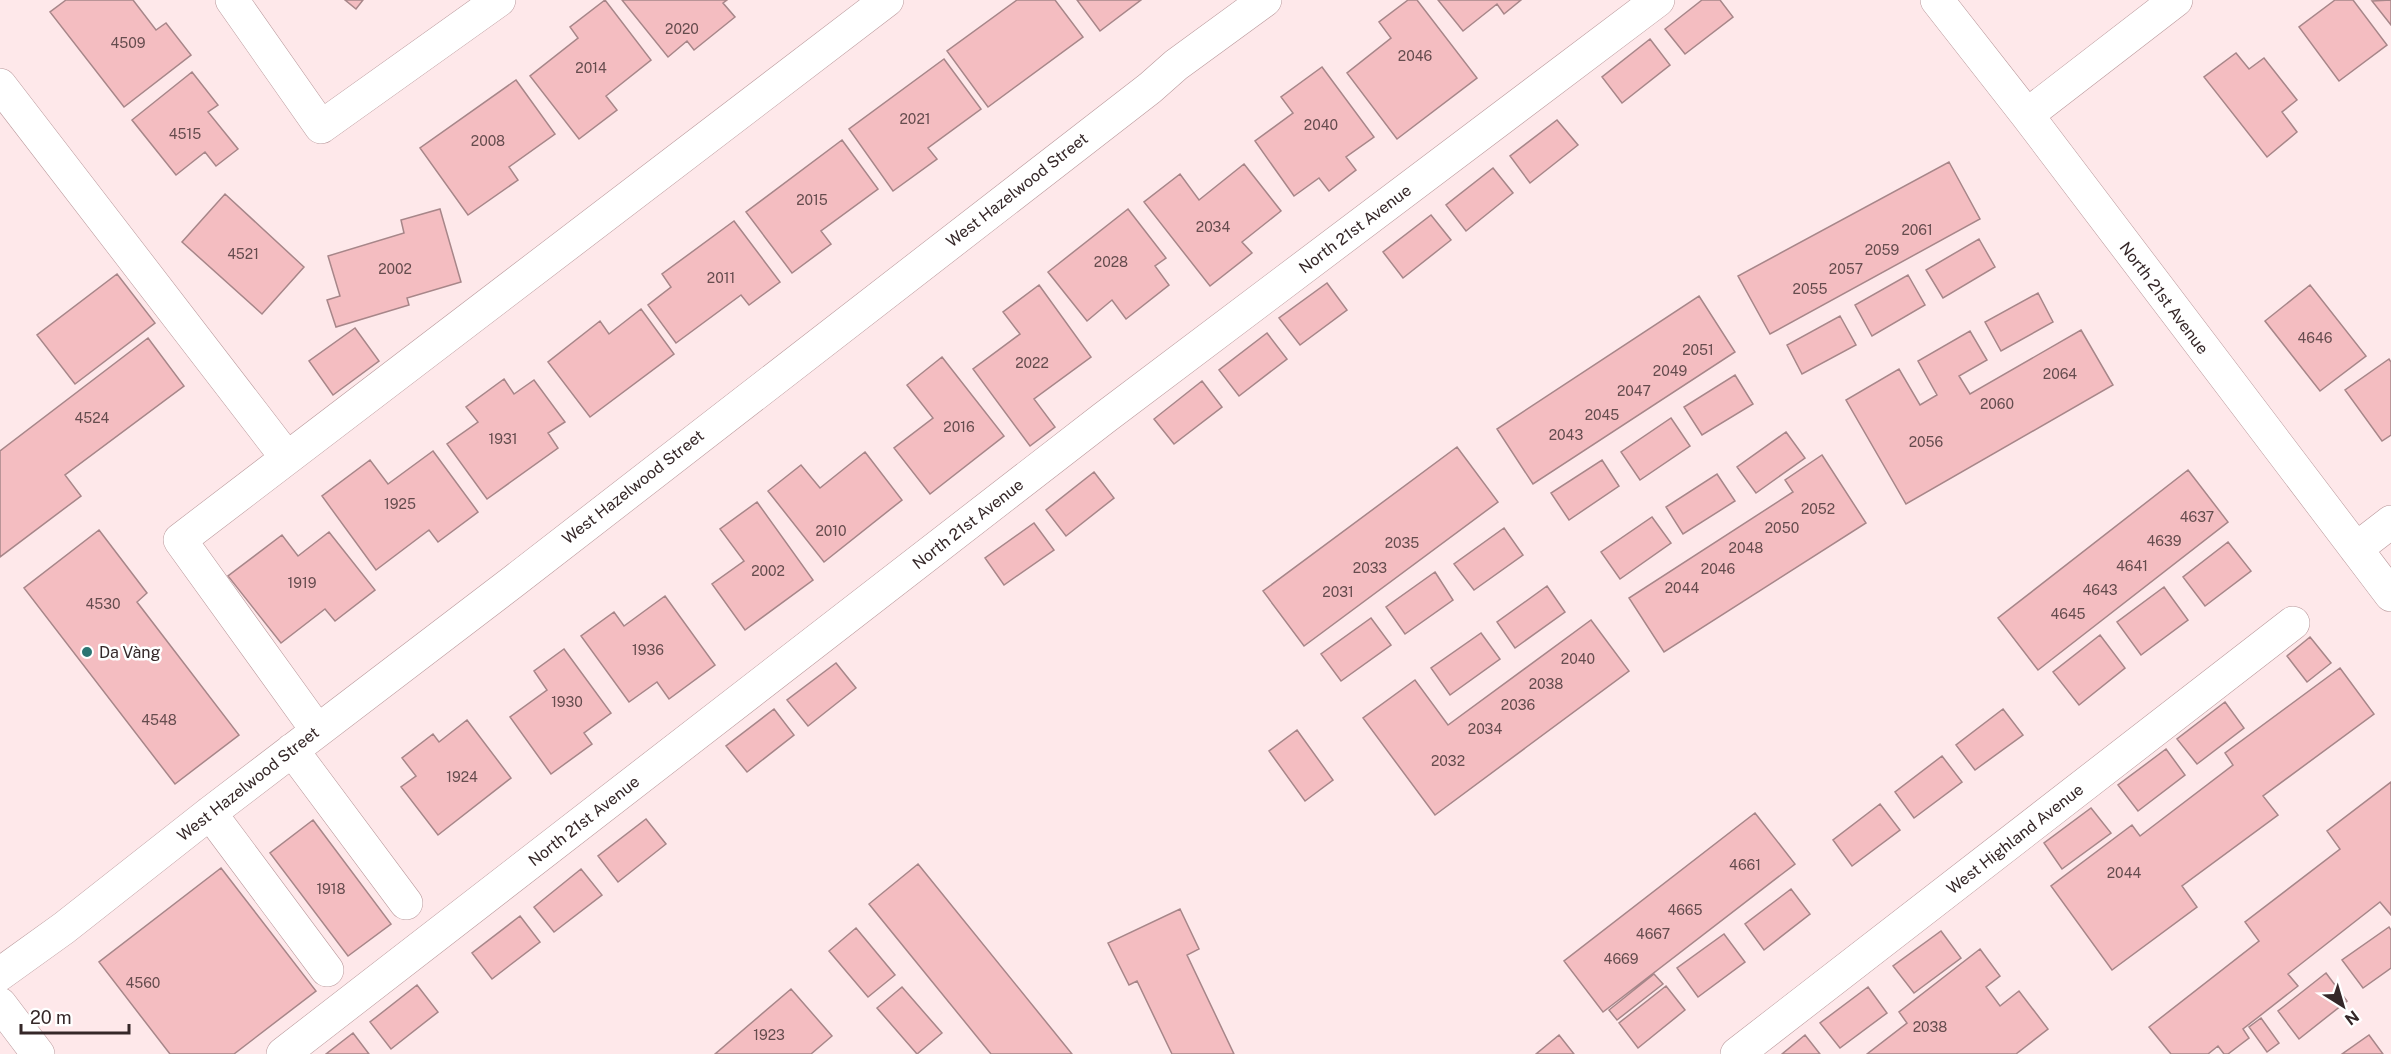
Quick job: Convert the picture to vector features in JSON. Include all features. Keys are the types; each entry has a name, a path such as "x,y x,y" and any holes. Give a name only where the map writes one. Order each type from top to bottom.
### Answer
{"street":[{"path":"232,0 321,127 499,0"},
{"path":"406,903 180,540 887,0"},
{"name":"West Hazelwood Street","path":"0,974 64,928 210,813 514,581 1150,88 1176,65 1265,0"},
{"name":"North 21st Avenue","path":"283,1054 1104,418 1658,0"},
{"name":"North 21st Avenue","path":"1936,0 2027,115 2391,595"},
{"path":"2027,115 2176,0"},
{"path":"0,85 287,458"},
{"path":"2356,549 2391,522"},
{"name":"West Highland Avenue","path":"1737,1054 2293,623"},
{"path":"210,813 327,970"},
{"path":"0,1004 38,1054"}],"building":[{"path":"66,0 133,0 156,30 166,23 191,55 124,107 50,12"},
{"path":"345,0 363,0 356,9"},
{"path":"605,0 651,60 606,96 617,110 579,139 530,76 578,38 570,27"},
{"path":"622,0 727,0 723,3 735,17 694,50 687,41 668,57"},
{"path":"1017,0 1055,0 1083,37 988,107 947,51"},
{"path":"1077,0 1141,0 1100,31"},
{"path":"1408,0 1417,0 1477,78 1397,139 1347,73 1391,38 1379,22"},
{"path":"1438,0 1521,0 1504,14 1497,4 1463,31"},
{"path":"1702,0 1720,0 1733,17 1685,54 1665,29"},
{"path":"2335,0 2353,0 2387,45 2339,81 2299,27"},
{"path":"2391,0 2391,25 2372,1"},
{"path":"1650,39 1670,65 1622,103 1602,77"},
{"path":"2236,53 2249,69 2264,58 2297,100 2282,112 2297,132 2267,157 2204,77"},
{"path":"944,59 981,109 928,148 937,159 893,191 849,129"},
{"path":"1322,67 1374,137 1346,157 1356,170 1329,191 1319,178 1294,196 1255,141 1293,113 1281,97"},
{"path":"192,72 218,105 208,112 238,149 216,166 205,152 176,175 132,120"},
{"path":"516,80 555,134 509,167 518,180 468,215 420,148"},
{"path":"1557,120 1578,145 1530,183 1510,156"},
{"path":"842,140 878,189 821,231 831,244 792,273 746,212"},
{"path":"1949,162 1980,219 1770,334 1738,276"},
{"path":"1244,164 1281,211 1242,242 1252,253 1210,286 1144,202 1180,174 1199,200"},
{"path":"1493,168 1513,193 1466,231 1446,205"},
{"path":"225,194 304,267 262,314 182,242"},
{"path":"440,209 461,282 407,298 409,305 336,327 327,300 340,296 328,256 404,233 401,220"},
{"path":"1128,209 1166,258 1155,266 1169,285 1126,319 1112,300 1087,321 1048,272"},
{"path":"1431,215 1451,240 1403,278 1383,252"},
{"path":"734,221 780,282 749,305 741,295 676,343 648,305 671,287 662,274"},
{"path":"1979,239 1995,267 1943,298 1926,270"},
{"path":"117,274 155,323 75,384 37,335"},
{"path":"1908,275 1925,305 1872,336 1855,305"},
{"path":"1327,283 1347,310 1300,345 1279,318"},
{"path":"1039,285 1091,357 1034,399 1055,427 1030,446 973,369 1020,334 1003,312"},
{"path":"2310,285 2366,356 2320,391 2265,321"},
{"path":"2038,293 2053,322 2001,351 1985,322"},
{"path":"1699,296 1735,352 1533,484 1497,429"},
{"path":"641,309 674,354 590,417 548,362 600,321 609,334"},
{"path":"1840,316 1856,345 1802,374 1787,345"},
{"path":"355,328 379,361 333,395 309,361"},
{"path":"2081,330 2113,385 1906,504 1846,400 1899,369 1920,405 1937,395 1918,361 1970,331 1987,360 1959,376 1970,394"},
{"path":"1267,333 1287,359 1239,396 1219,370"},
{"path":"148,338 184,386 65,475 81,496 0,557 0,451"},
{"path":"942,357 1004,436 930,494 894,448 933,418 907,385"},
{"path":"2389,359 2391,362 2391,435 2382,441 2345,390"},
{"path":"1735,375 1753,404 1702,435 1684,407"},
{"path":"504,379 514,394 534,380 565,422 548,433 558,448 487,499 447,444 478,422 466,407"},
{"path":"1202,381 1222,407 1174,444 1154,419"},
{"path":"1671,418 1690,446 1640,480 1621,452"},
{"path":"1786,432 1805,458 1756,493 1737,467"},
{"path":"1457,447 1498,502 1304,646 1263,591"},
{"path":"433,451 478,512 438,542 429,530 376,570 322,496 370,460 388,484"},
{"path":"865,452 902,500 824,562 768,491 801,465 820,488"},
{"path":"1822,455 1866,523 1664,652 1629,598 1793,492 1785,480"},
{"path":"1602,460 1619,486 1569,520 1551,493"},
{"path":"2188,470 2228,522 2038,670 1998,618"},
{"path":"1094,472 1114,498 1066,536 1046,510"},
{"path":"1717,474 1735,501 1683,534 1666,507"},
{"path":"757,502 813,580 745,630 712,584 744,561 720,529"},
{"path":"1652,517 1671,543 1620,579 1601,552"},
{"path":"1034,523 1054,550 1004,585 985,558"},
{"path":"1504,528 1523,555 1474,590 1454,564"},
{"path":"99,530 147,593 137,602 239,735 175,784 24,588"},
{"path":"329,532 375,590 335,621 325,609 281,643 228,576 282,535 298,556"},
{"path":"2228,542 2251,571 2205,606 2183,577"},
{"path":"1435,572 1453,600 1405,634 1386,607"},
{"path":"1547,586 1565,612 1515,648 1497,622"},
{"path":"2164,587 2188,620 2141,655 2117,622"},
{"path":"665,596 715,665 669,699 657,682 629,702 581,636 614,612 624,626"},
{"path":"1371,618 1391,645 1341,681 1321,654"},
{"path":"1591,620 1629,671 1435,815 1363,718 1415,680 1448,725"},
{"path":"1481,633 1500,659 1450,695 1431,668"},
{"path":"2100,635 2125,668 2079,705 2053,672"},
{"path":"2310,637 2331,663 2307,682 2287,656"},
{"path":"564,649 611,713 584,733 592,744 551,774 510,717 547,690 534,671"},
{"path":"836,663 856,688 808,726 787,700"},
{"path":"2340,668 2374,714 2263,796 2278,815 2182,886 2197,907 2112,970 2051,886 2132,825 2140,836 2233,765 2225,753"},
{"path":"2225,702 2244,728 2197,764 2177,739"},
{"path":"774,709 794,735 747,772 726,746"},
{"path":"2003,709 2023,735 1975,770 1956,745"},
{"path":"467,720 511,778 438,835 401,787 416,776 402,758 433,734 439,742"},
{"path":"1297,730 1333,780 1305,801 1269,751"},
{"path":"2166,749 2185,775 2138,811 2118,785"},
{"path":"1942,756 1962,782 1914,818 1895,792"},
{"path":"2391,782 2391,915 2380,902 2288,974 2298,986 2243,1029 2249,1038 2228,1054 2224,1054 2218,1046 2208,1054 2171,1054 2149,1027 2259,941 2245,922 2340,849 2327,831"},
{"path":"1880,804 1900,830 1852,866 1833,840"},
{"path":"2091,808 2111,833 2062,869 2044,843"},
{"path":"1755,813 1795,864 1603,1012 1564,961"},
{"path":"646,819 666,844 618,882 598,856"},
{"path":"313,820 391,924 348,956 270,853"},
{"path":"918,864 1072,1054 991,1054 869,904"},
{"path":"221,868 316,991 234,1054 170,1054 99,962"},
{"path":"581,869 602,895 554,932 534,907"},
{"path":"1791,889 1810,914 1764,950 1745,924"},
{"path":"1180,909 1199,949 1187,955 1234,1054 1172,1054 1137,981 1129,985 1108,943"},
{"path":"520,916 540,942 492,979 472,953"},
{"path":"2389,927 2391,930 2391,968 2363,988 2342,960"},
{"path":"856,928 895,975 868,997 829,951"},
{"path":"1941,931 1961,958 1914,993 1893,966"},
{"path":"1724,934 1745,962 1698,997 1677,968"},
{"path":"1980,949 2000,976 1986,987 2000,1006 2019,991 2048,1029 2016,1054 1867,1054 1907,1023 1899,1012"},
{"path":"2326,973 2347,1001 2299,1039 2278,1011"},
{"path":"1654,974 1663,984 1617,1020 1609,1010"},
{"path":"417,985 438,1012 391,1049 370,1022"},
{"path":"1666,986 1685,1010 1638,1048 1619,1023"},
{"path":"902,987 942,1033 917,1054 877,1008"},
{"path":"1868,987 1887,1013 1840,1048 1820,1023"},
{"path":"791,989 832,1036 811,1054 715,1054"},
{"path":"2261,1018 2279,1043 2267,1052 2249,1027"},
{"path":"353,1033 369,1054 326,1054"},
{"path":"1559,1035 1574,1054 1536,1054"},
{"path":"1805,1035 1820,1054 1782,1054"},
{"path":"2369,1035 2383,1054 2342,1054"}],"place":[{"name":"Da Vàng","path":"87,652"}]}
